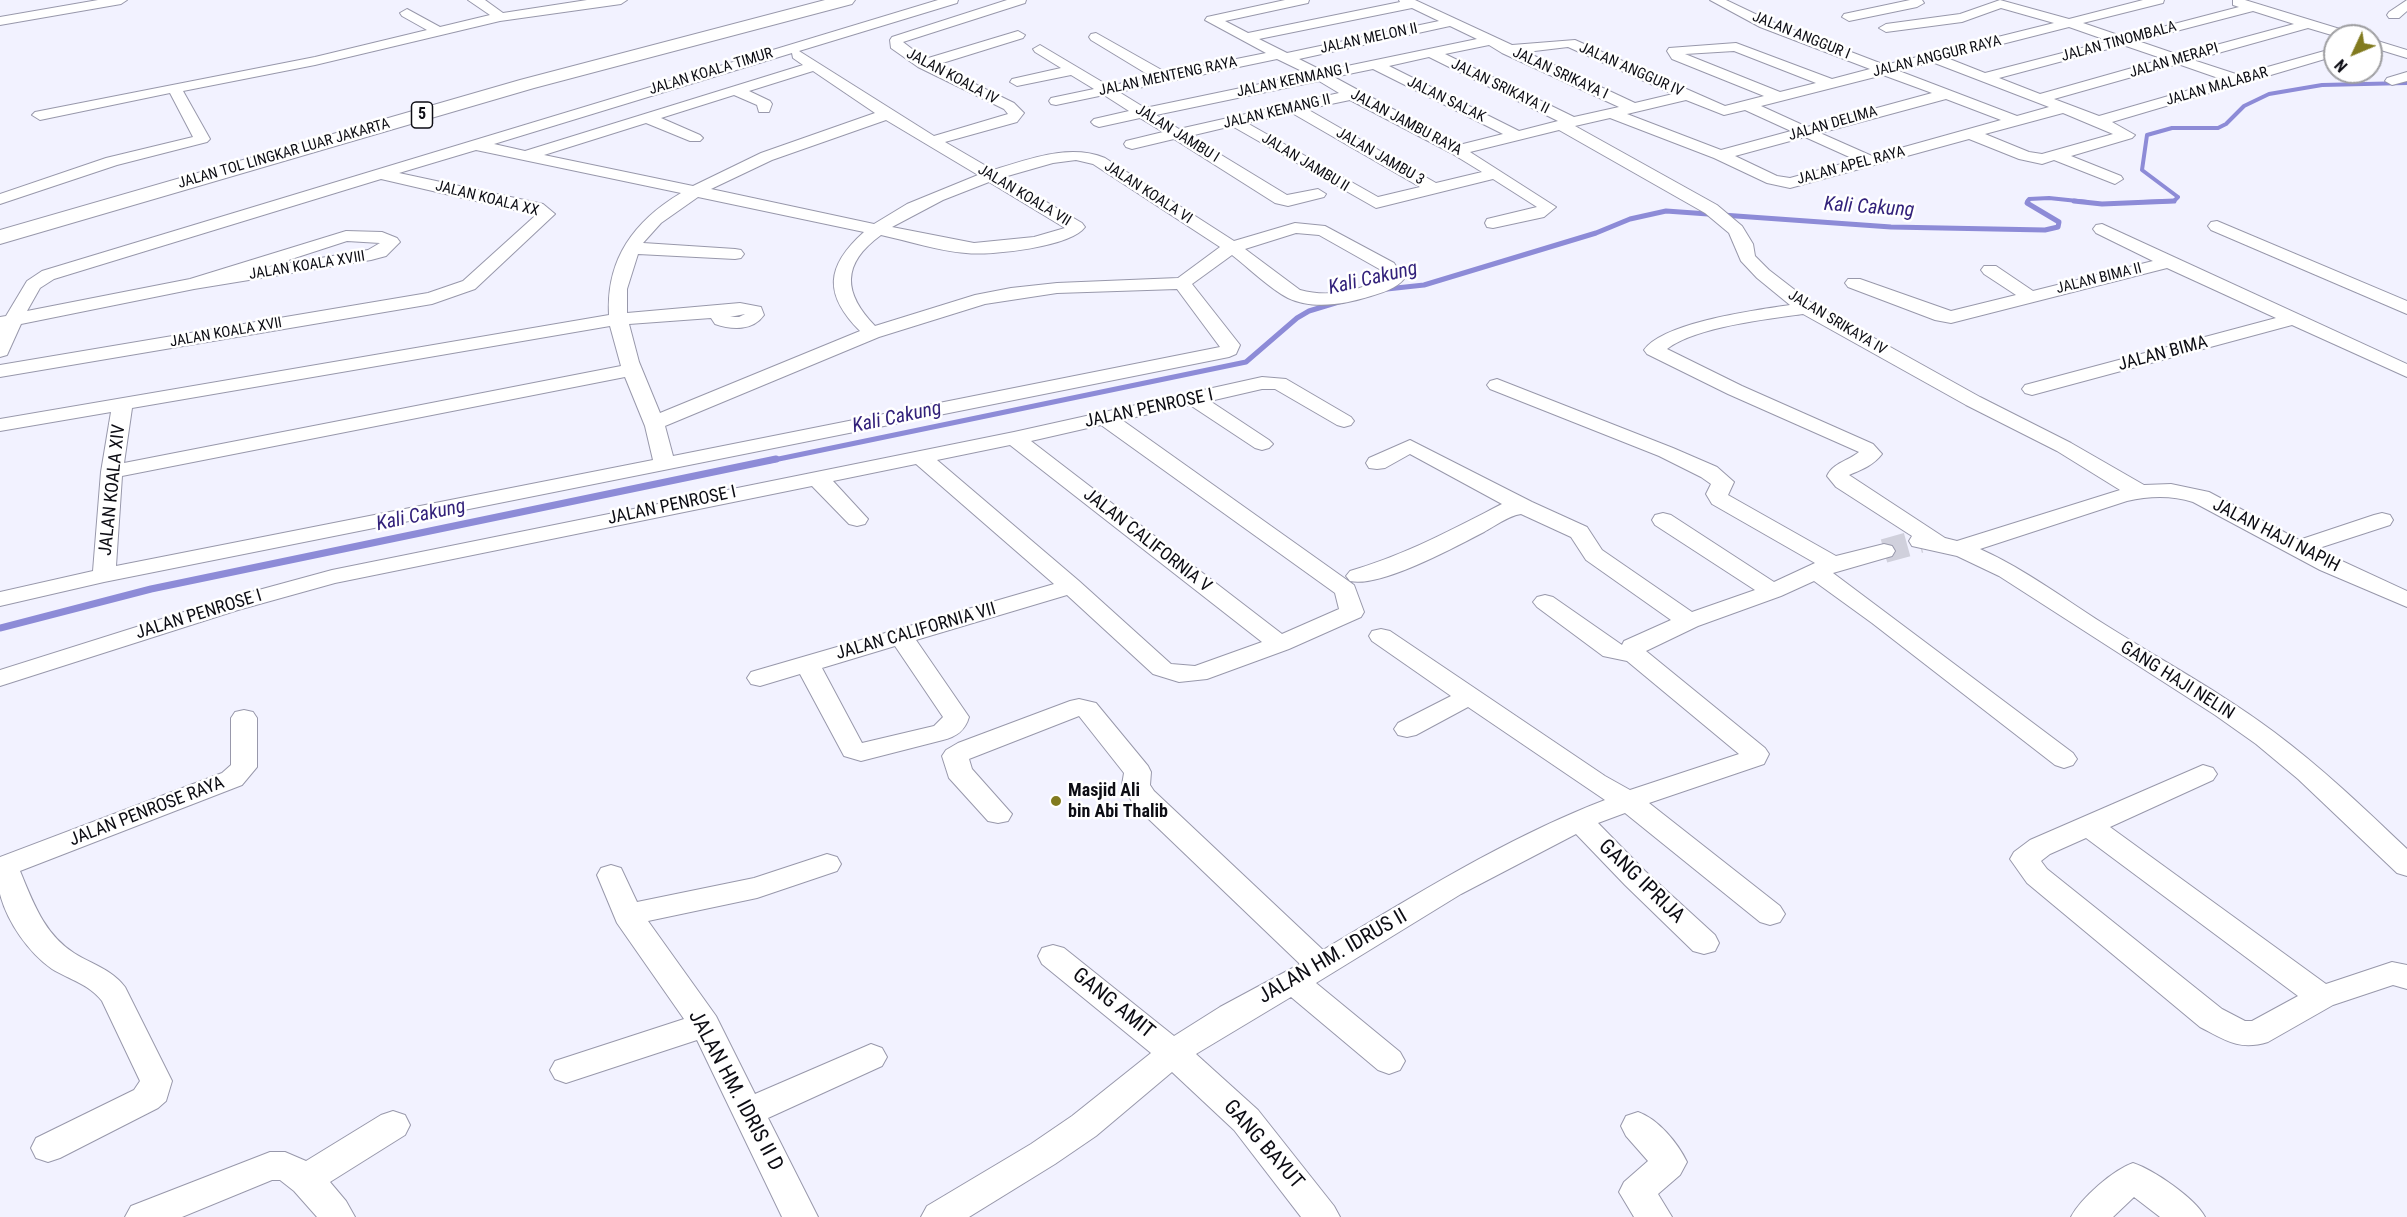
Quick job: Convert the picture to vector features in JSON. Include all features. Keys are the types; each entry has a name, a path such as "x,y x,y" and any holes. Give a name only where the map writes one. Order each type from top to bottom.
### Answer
{"highway":[{"name":"JALAN TOL LINGKAR LUAR JAKARTA","path":"0,224 454,93 807,0"},
{"name":"JALAN TOL LINGKAR LUAR JAKARTA","path":"0,237 527,84 846,0"}],"street":[{"path":"0,21 121,0"},
{"path":"474,0 486,5 500,16"},
{"path":"40,115 315,61 500,16 621,0"},
{"name":"JALAN KOALA TIMUR","path":"0,351 7,321 33,285 48,275 471,144 952,0"},
{"path":"980,0 1000,6 1022,7"},
{"name":"JALAN JAMBU RAYA","path":"1303,0 1215,17 1212,20 1320,75 1352,95 1457,150 1548,207 1545,211 1536,214 1493,223"},
{"name":"JALAN ANGGUR I","path":"1716,0 1765,24 2014,120"},
{"path":"1849,17 1918,2 1913,0"},
{"path":"2231,0 2323,29"},
{"name":"JALAN ANGGUR RAYA","path":"1716,109 1724,111 1748,106 2152,1"},
{"path":"1247,37 1409,2"},
{"name":"JALAN SRIKAYA I","path":"1409,2 1632,107"},
{"path":"1886,28 1962,18 2003,2 2124,40 2239,80"},
{"path":"2394,15 2407,4"},
{"name":"JALAN KOALA IV","path":"932,141 1000,124 1012,119 1016,113 1009,106 923,64 896,45 897,40 1000,6"},
{"name":"JALAN TINOMBALA","path":"1985,77 2253,7"},
{"path":"407,13 439,32"},
{"name":"JALAN MELON II","path":"1283,56 1452,21"},
{"name":"JALAN MERAPI","path":"2040,98 2307,24"},
{"path":"923,64 1018,35"},
{"path":"1096,37 1164,78"},
{"path":"2383,42 2396,39"},
{"name":"JALAN KENMANG I","path":"1099,122 1488,41"},
{"name":"JALAN ANGGUR IV","path":"1507,50 1570,43 1716,109"},
{"path":"1779,97 1677,56 1674,51 1736,47 1832,84"},
{"path":"2383,47 2407,54"},
{"name":"JALAN JAMBU I","path":"1040,49 1281,199 1288,201 1318,194"},
{"name":"JALAN SRIKAYA II","path":"1429,52 1566,124"},
{"name":"JALAN KOALA VII","path":"798,55 887,114 1076,227 1069,233 1056,237 973,249 876,229"},
{"name":"JALAN MENTENG RAYA","path":"1056,101 1283,56"},
{"name":"JALAN MALABAR","path":"2098,122 2323,56"},
{"path":"1934,58 2040,98 2127,135 2057,156 2034,159 1968,133"},
{"name":"JALAN SALAK","path":"1374,64 1518,136"},
{"path":"528,155 814,66"},
{"path":"1017,82 1072,70"},
{"path":"2392,81 2407,76"},
{"path":"0,199 112,161 200,141 202,139 174,88"},
{"path":"734,90 763,102 764,109"},
{"name":"JALAN DELIMA","path":"1720,155 1947,94"},
{"name":"JALAN KEMANG II","path":"1132,144 1352,95"},
{"path":"1457,150 1687,95"},
{"path":"1748,106 1871,161"},
{"name":"JALAN JAMBU 3","path":"1294,108 1434,189"},
{"name":"JALAN APEL RAYA","path":"1611,113 1720,155 1773,180 1790,183 2063,108"},
{"path":"665,465 654,423 631,370 618,319 616,297 621,274 632,248 654,220 696,191 791,147 887,114"},
{"path":"647,118 695,138"},
{"name":"JALAN JAMBU II","path":"1235,122 1376,203 1434,189"},
{"name":"JALAN SRIKAYA IV","path":"1566,124 1711,209 1728,222 1736,230 1744,244 1747,256 1755,265 1806,308 1973,401 2064,447 2140,492"},
{"path":"471,144 876,229"},
{"name":"JALAN KOALA VI","path":"872,333 852,311 842,292 844,271 852,252 876,229 937,196 990,176 1049,160 1083,156 1099,161 1232,247"},
{"path":"2057,156 2115,179"},
{"name":"JALAN KOALA XX","path":"378,174 537,208 547,214 476,279 452,293"},
{"path":"1434,189 1495,174"},
{"path":"1266,189 1326,176"},
{"path":"2217,226 2407,308"},
{"path":"654,423 872,333 981,299 1058,288 1182,283 1232,247 1295,228 1325,231 1388,267 1395,279 1383,286 1325,300 1306,299 1294,294 1232,247"},
{"path":"2102,229 2407,371"},
{"name":"JALAN KOALA XVIII","path":"7,321 194,284 371,255 380,252 391,242 374,236 346,236 194,284"},
{"path":"632,248 735,254"},
{"name":"JALAN BIMA II","path":"1854,283 1942,316 1959,316 2029,296 2169,262"},
{"path":"1990,270 2029,296"},
{"path":"0,598 104,575 665,465 1228,350 1230,345 1182,283"},
{"name":"JALAN KOALA XVII","path":"0,372 452,293"},
{"name":"GANG HAJI NELIN","path":"1806,308 1754,316 1705,328 1668,340 1655,346 1653,350 1735,390 1866,448 1871,454 1868,458 1840,471 1838,476 1844,482 1938,544 2010,574 2243,722 2349,811 2407,866"},
{"path":"0,425 618,319 726,311"},
{"name":"JALAN BIMA","path":"2032,389 2295,319"},
{"path":"112,472 631,370"},
{"name":"JALAN PENROSE I","path":"0,678 230,605 332,577 739,492 1014,438 1272,381 1344,421"},
{"path":"1497,385 1666,452 1709,472 1723,482 1717,494 1719,499 1825,568 1881,618 2064,759"},
{"path":"1194,399 1262,444"},
{"name":"JALAN KOALA XIV","path":"104,575 112,472 123,404"},
{"path":"920,457 1071,586 1162,669 1179,674 1198,674 1280,644 1352,612 1346,590 1105,418"},
{"name":"JALAN CALIFORNIA V","path":"1014,438 1280,644"},
{"path":"1377,463 1410,446 1524,507 1579,532 1594,555 1689,621"},
{"path":"818,478 857,519"},
{"name":"JALAN HAJI NAPIH","path":"1938,544 2140,492 2183,491 2201,498 2328,565 2407,600"},
{"path":"1358,576 1395,565 1432,550 1510,508 1524,507"},
{"path":"1663,520 1773,591"},
{"path":"2298,548 2382,520"},
{"path":"1545,602 1612,651 1634,654 1632,645 1689,621 1773,591 1825,568 1884,551"},
{"name":"JALAN CALIFORNIA VII","path":"760,678 902,638 1071,586"},
{"path":"1381,636 1595,782 1630,802 1770,914"},
{"path":"807,664 853,750 861,752 943,732 954,724 956,717 902,638"},
{"name":"JALAN HM. IDRUS II","path":"939,1217 1043,1154 1084,1126 1173,1053 1450,887 1579,820 1675,783 1755,758 1756,754 1634,654"},
{"path":"1407,729 1470,696"},
{"path":"998,814 959,772 956,756 967,749 1079,707 1088,709 1138,772 1136,785 1144,798 1321,966"},
{"name":"JALAN PENROSE RAYA","path":"2,867 232,779 244,767 244,718"},
{"path":"2203,774 2032,851 2024,859 2037,876 2211,1018 2241,1034 2257,1033 2322,997 2392,974 2407,977"},
{"name":"GANG IPRIJA","path":"1579,820 1635,878 1704,943"},
{"path":"2088,825 2322,997"},
{"path":"627,915 757,888 827,864"},
{"path":"2,867 26,921 37,936 62,960 104,982 114,995 156,1081 154,1092 146,1099 48,1148"},
{"name":"JALAN HM. IDRIS II D","path":"610,875 627,915 705,1025 800,1217"},
{"name":"GANG AMIT","path":"1053,956 1173,1053"},
{"path":"1292,981 1389,1061"},
{"path":"566,1070 705,1025"},
{"name":"GANG BAYUT","path":"1173,1053 1246,1120 1322,1217"},
{"path":"747,1112 871,1057"},
{"path":"304,1180 393,1125"},
{"path":"1638,1126 1670,1162 1636,1192 1654,1217"},
{"path":"143,1217 270,1166 286,1166 333,1208 337,1217"},
{"path":"2089,1217 2133,1177 2187,1217"}],"waterway":[{"name":"Kali Cakung","path":"2174,201 2178,197 2142,170 2147,135 2172,128 2218,128 2226,124 2244,106 2269,94 2322,85 2407,83"},
{"name":"Kali Cakung","path":"2027,202 2029,199 2049,198 2087,202"},
{"name":"Kali Cakung","path":"1387,289 1424,285 1596,233 1630,219 1666,211 1891,227 2045,230 2058,227 2059,222 2027,203 2028,201"},
{"name":"Kali Cakung","path":"2074,201 2102,204 2174,201"},
{"name":"Kali Cakung","path":"2143,202 2174,201"},
{"name":"Kali Cakung","path":"769,461 1246,362 1297,318 1309,311 1342,301"},
{"name":"Kali Cakung","path":"0,628 151,589 776,459"}],"tunnel":[{"path":"1884,551 1920,541"}],"place":[{"name":"Masjid Ali bin Abi Thalib","path":"1056,801"}]}
